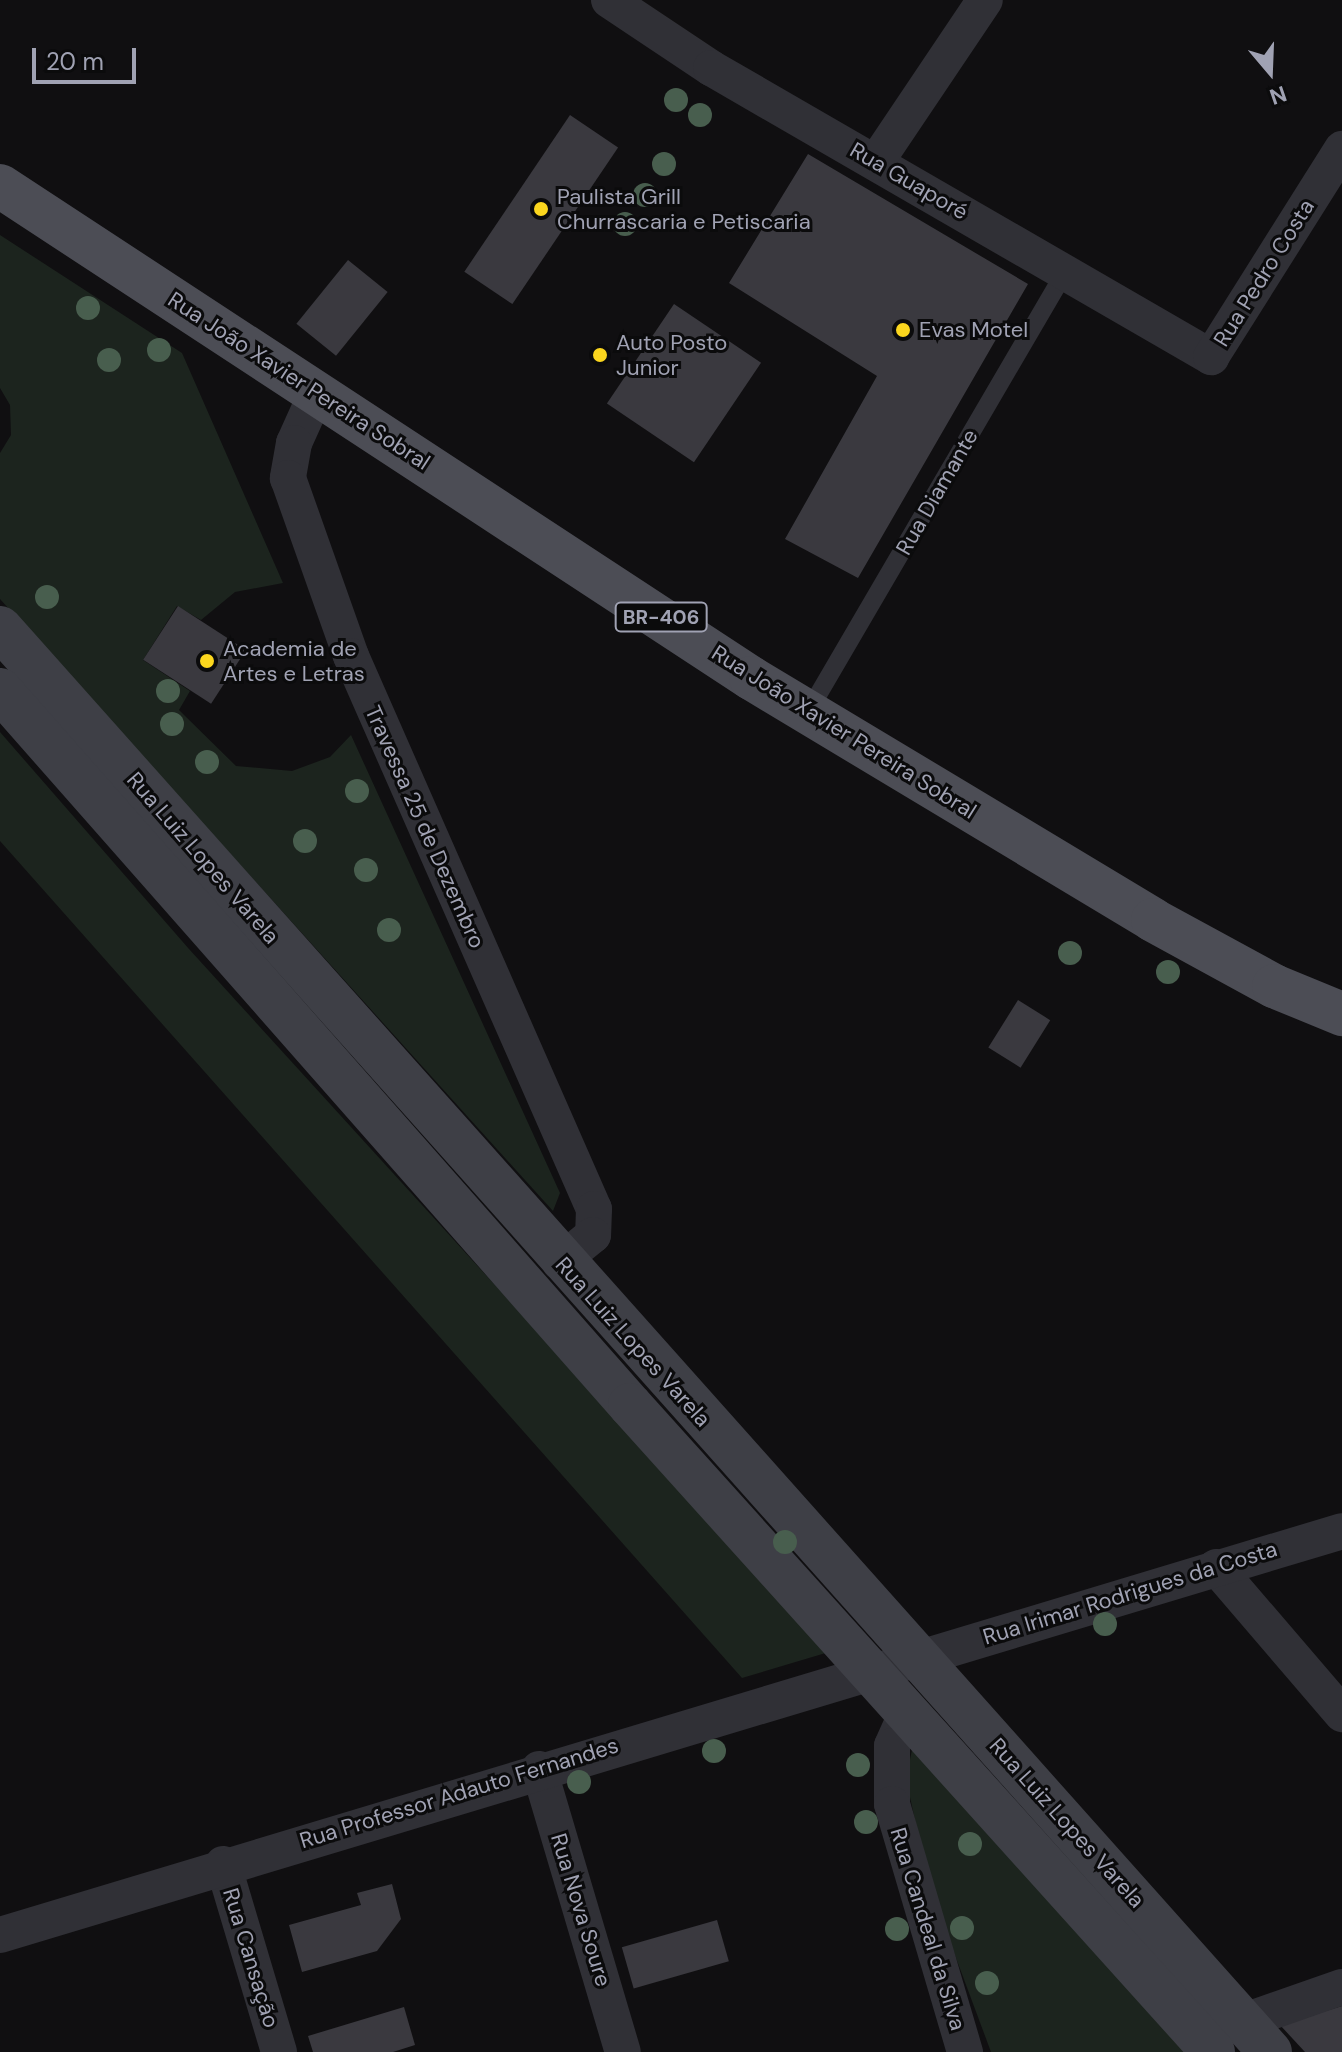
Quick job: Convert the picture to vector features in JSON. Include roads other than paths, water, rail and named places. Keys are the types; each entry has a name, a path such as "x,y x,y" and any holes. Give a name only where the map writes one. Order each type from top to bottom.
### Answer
{"main road":[{"name":"Rua João Xavier Pereira Sobral","path":"0,186 808,712 1153,920 1274,986 1342,1014"},
{"name":"Rua Luiz Lopes Varela","path":"0,628 907,1712 1207,2045"},
{"name":"Rua Luiz Lopes Varela","path":"0,690 544,1276 919,1656 1270,2052"}],"street":[{"name":"Rua Guaporé","path":"609,0 711,68 1211,357"},
{"path":"876,162 985,0"},
{"name":"Rua Pedro Costa","path":"1211,357 1342,149"},
{"name":"Travessa 25 de Dezembro","path":"317,392 294,443 288,478 306,538 351,656 594,1209 593,1235 544,1276"},
{"name":"Rua Irimar Rodrigues da Costa","path":"919,1656 1342,1531"},
{"path":"1216,1567 1342,1714"},
{"name":"Rua Professor Adauto Fernandes","path":"0,1935 223,1864 870,1668 919,1656"},
{"name":"Rua Candeal da Silva","path":"907,1712 892,1746 892,1804 965,2052"},
{"name":"Rua Nova Soure","path":"539,1769 623,2052"},
{"name":"Rua Cansação","path":"223,1864 279,2052"},
{"path":"1207,2045 1242,2019 1342,1987"}],"lane":[{"name":"Rua Diamante","path":"808,712 1065,272"}],"place":[{"name":"Paulista Grill Churrascaria e Petiscaria","path":"541,209"},
{"name":"Evas Motel","path":"903,330"},
{"name":"Auto Posto Junior","path":"600,355"},
{"name":"Academia de Artes e Letras","path":"207,661"}]}
